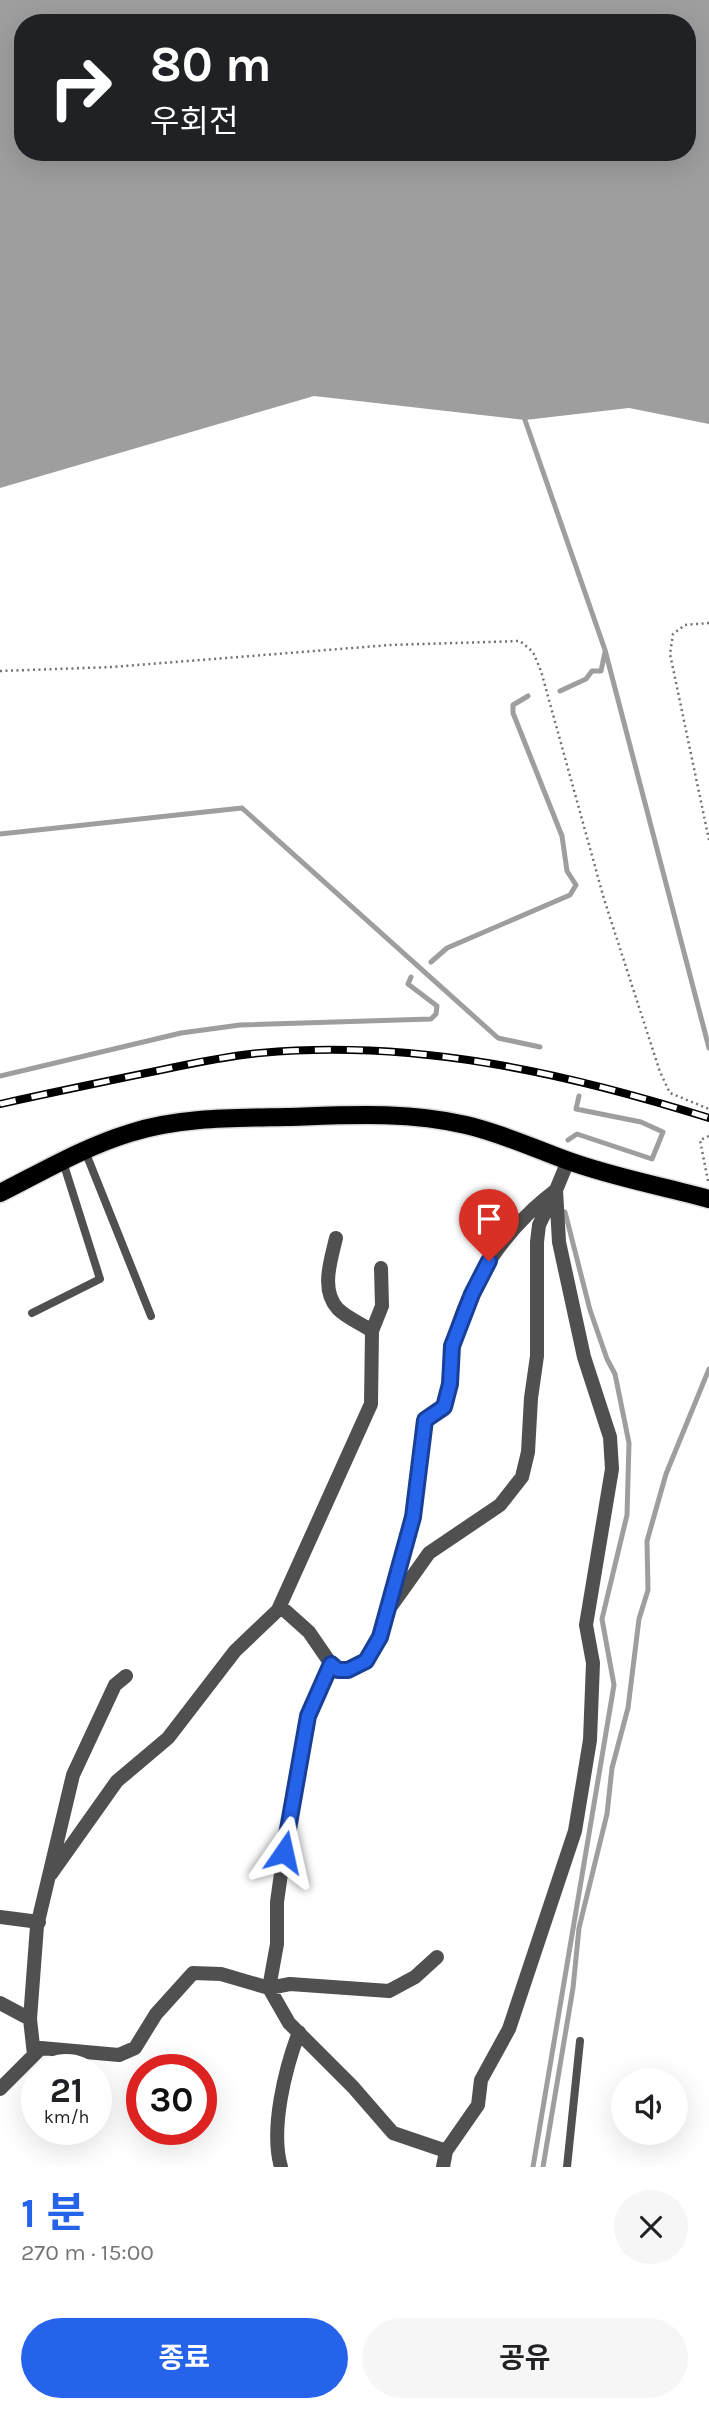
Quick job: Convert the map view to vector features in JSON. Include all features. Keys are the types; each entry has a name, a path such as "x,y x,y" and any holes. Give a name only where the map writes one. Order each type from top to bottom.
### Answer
{"main road":[{"path":"0,1193 85,1151 129,1133 189,1122 258,1117 381,1116 414,1117 464,1124 498,1133 568,1161 709,1199"}],"street":[{"path":"387,1611 429,1553 500,1505 522,1477 528,1451 537,1356 539,1225 568,1161"},
{"path":"280,1605 309,1632 338,1670 348,1670 366,1661 380,1637 413,1517 425,1420 444,1407 450,1384 452,1346 458,1326 489,1261 529,1210 556,1190"},
{"path":"443,2167 446,2151 478,2105 481,2080 509,2029 575,1831 590,1740 593,1663 586,1625 612,1469 610,1437 573,1316 559,1242 556,1190"},
{"path":"335,1238 328,1280 331,1298 339,1311 372,1331"},
{"path":"51,1874 117,1781 168,1738 235,1651 280,1605 371,1404 372,1331 382,1306 381,1268"},
{"path":"331,1664 308,1716 284,1852 277,1902 276,1944 269,1988 289,2023 353,2087 393,2133 446,2151"},
{"path":"34,2054 30,2019 39,1922 73,1775 116,1685 126,1676"},
{"path":"0,1917 39,1922"},
{"path":"112,2054 119,2055 135,2048 156,2014 193,1973 221,1974 269,1988 290,1984 389,1992 415,1977 437,1957"},
{"path":"0,2003 30,2019"},
{"path":"281,2167 277,2152 278,2124 289,2063 299,2032"},
{"path":"35,2054 41,2048 108,2054"},
{"path":"0,2089 21,2068"}],"lane":[{"path":"85,1151 151,1315"},
{"path":"32,1313 100,1279 63,1162"},
{"path":"567,2167 580,2041"}],"path":[{"path":"709,623 685,625 673,634 670,654 709,840"},
{"path":"0,671 112,667 390,645 520,640 528,645 541,671 604,899 660,1072 670,1093 709,1110"},
{"path":"709,1136 701,1140 709,1184"}],"shaded area":[{"path":"0,0 709,0 709,424 629,408 525,420 314,396 0,488"}],"waterway":[{"path":"525,420 605,650 709,1048"},
{"path":"560,691 586,679 592,671 601,671 605,652"},
{"path":"431,962 447,948 570,895 576,885 567,871 562,836 513,713 513,705 528,696"},
{"path":"0,834 242,808 498,1038 540,1047"},
{"path":"0,1076 181,1033 240,1025 431,1019 436,1014 437,1006 408,984 411,977"},
{"path":"568,1140 577,1134 652,1159 663,1132 641,1122 576,1109 579,1096"},
{"path":"533,2167 614,1685 602,1619 627,1515 629,1443 615,1374 590,1310 565,1212"},
{"path":"543,2167 573,1988 579,1928 607,1814 612,1768 628,1708 639,1619 648,1590 647,1541 666,1474 709,1369"}],"railway":[{"path":"0,1104 235,1056 318,1050 375,1051 431,1055 543,1074 599,1086 709,1118"}],"route":[{"path":"284,1852 308,1716 331,1664 338,1670 348,1670 366,1661 380,1637 413,1517 425,1420 444,1407 450,1384 452,1346 458,1326 489,1261"}]}
